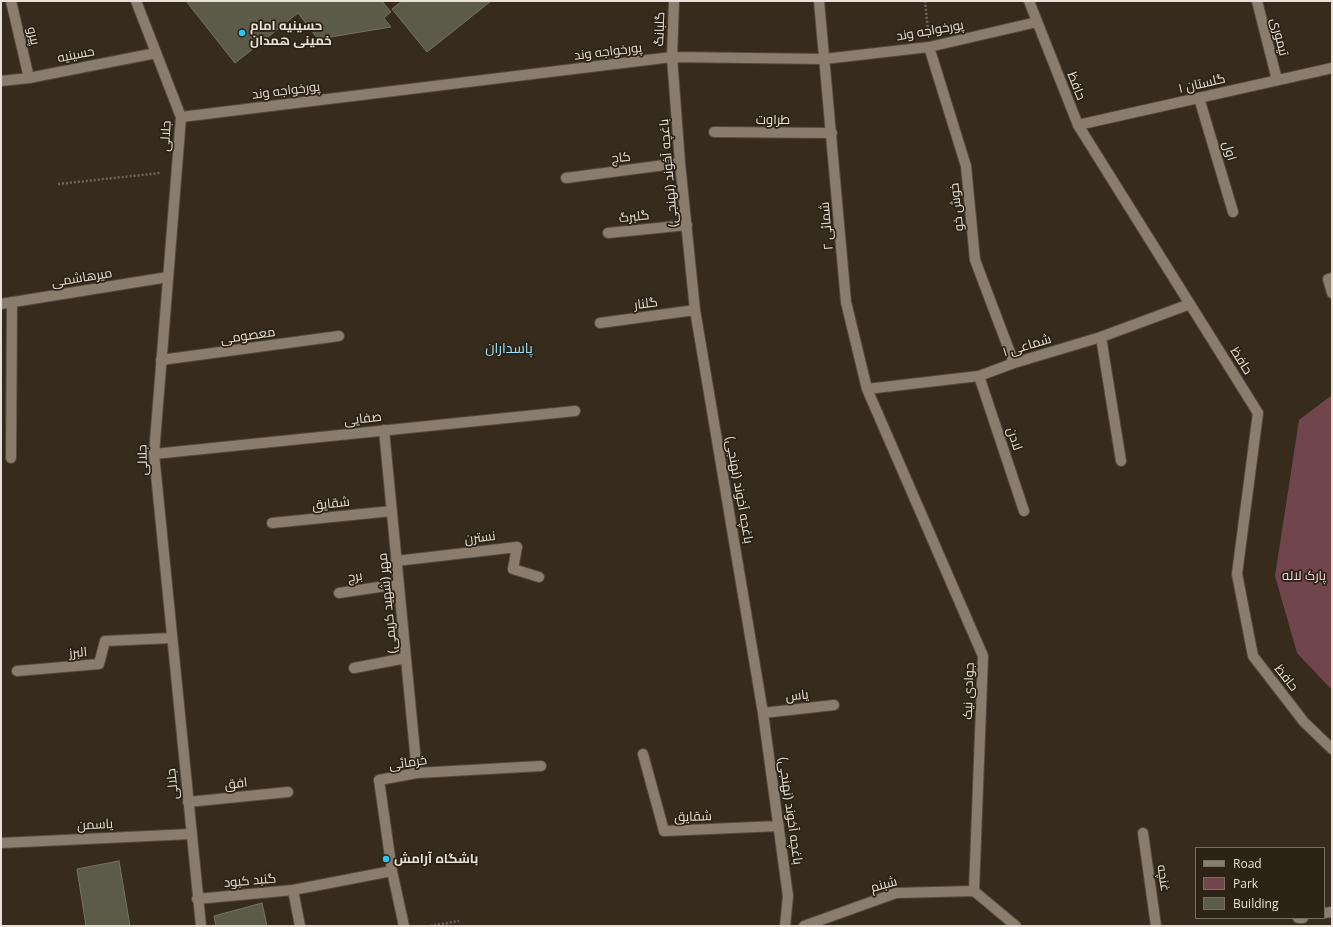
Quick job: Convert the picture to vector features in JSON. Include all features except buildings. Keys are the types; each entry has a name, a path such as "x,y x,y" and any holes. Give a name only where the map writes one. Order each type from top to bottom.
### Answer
{"street":[{"name":"پیرو","path":"11,1 29,78"},
{"name":"جلالی","path":"136,1 181,117 154,454 197,899 201,926"},
{"name":"گلبانگ","path":"672,58 674,1"},
{"name":"شمائی ۲","path":"819,1 846,302 867,388"},
{"name":"حافظ","path":"1029,1 1078,125 1258,413 1237,574 1253,656 1304,722 1332,748"},
{"name":"تیموری","path":"1257,1 1277,80"},
{"name":"پورخواجه وند","path":"181,117 672,58 824,59 929,47 1037,22"},
{"name":"خوش خو","path":"929,47 966,166 975,260 1014,363"},
{"name":"حسینیه","path":"1,81 29,78 156,53"},
{"name":"باغچه آخوند (نهنجی)","path":"672,58 680,163 695,310 764,713 788,896 785,926"},
{"name":"گلستان ۱","path":"1078,125 1332,68"},
{"name":"اول","path":"1199,98 1233,212"},
{"name":"طراوت","path":"714,132 832,133"},
{"name":"کاج","path":"566,178 680,163"},
{"name":"گلبرگ","path":"608,233 687,224"},
{"name":"میرهاشمی","path":"1,304 168,278"},
{"path":"1332,278 1328,279 1332,293"},
{"path":"11,458 12,302"},
{"name":"شماعی ۱","path":"867,388 979,376 1014,363 1101,337 1190,304"},
{"name":"گلنار","path":"600,323 695,310"},
{"name":"معصومی","path":"161,360 339,336"},
{"path":"1101,337 1121,461"},
{"name":"لادن","path":"979,376 1024,511"},
{"name":"جوادی نیک","path":"867,388 983,656 974,891"},
{"name":"صفایی","path":"154,454 575,410"},
{"name":"مهر (شهید کریمی)","path":"384,430 417,773"},
{"name":"شقایق","path":"272,523 392,511"},
{"name":"نسترن","path":"396,561 516,547 513,568 539,577"},
{"name":"برج","path":"339,593 399,584"},
{"name":"البرز","path":"17,671 99,664 105,641 172,638"},
{"path":"354,668 406,658"},
{"name":"یاس","path":"764,713 834,705"},
{"name":"شقایق","path":"644,754 664,831 778,826"},
{"name":"خرمائی","path":"404,926 392,871 379,780 417,773 540,766"},
{"name":"افق","path":"188,802 288,792"},
{"name":"غنچه","path":"1143,833 1156,926"},
{"name":"یاسمن","path":"1,843 191,834"},
{"path":"293,890 392,871"},
{"name":"گنبد کبود","path":"197,899 293,890 300,926"},
{"path":"974,891 1016,926"},
{"name":"شبنم","path":"804,926 896,893 974,891"}],"path":[{"path":"925,1 929,47"},
{"path":"58,184 176,172"},
{"path":"430,926 459,922"}],"green space":[{"name":"پارک لاله","path":"1332,395 1332,690 1297,653 1275,576 1299,420"}],"place":[{"name":"حسینیه امام خمینی همدان","path":"242,33"},
{"name":"باشگاه آرامش","path":"386,859"}],"district":[{"name":"پاسداران","path":"509,349"}]}
